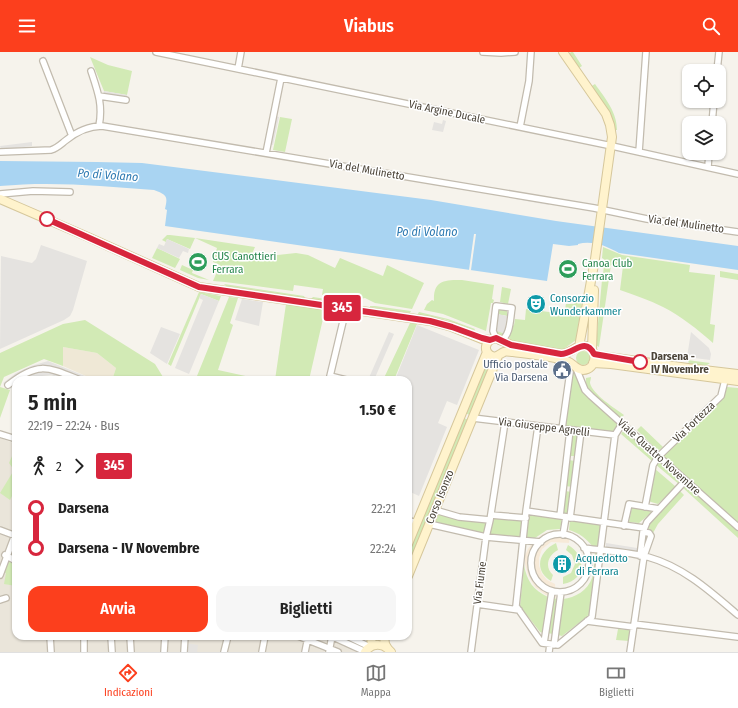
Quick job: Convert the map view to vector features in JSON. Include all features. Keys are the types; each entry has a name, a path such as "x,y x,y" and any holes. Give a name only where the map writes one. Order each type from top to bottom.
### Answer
{"main road":[{"path":"563,52 606,114 612,132 612,146 595,259 576,349 571,357 573,368"},
{"path":"0,199 199,287 437,323 492,344 504,346 500,354"},
{"path":"590,366 593,352 595,259"},
{"path":"492,344 511,345 561,354 586,346 593,352 734,378"},
{"path":"492,344 491,356 522,353 564,360 573,368 583,370 590,366 611,364 734,378"},
{"name":"Corso Isonzo","path":"412,523 492,344"},
{"name":"Corso Isonzo","path":"412,566 431,524 435,510 500,354"},
{"path":"462,414 473,418"},
{"path":"384,640 390,650"},
{"path":"368,649 380,645 390,650"}],"street":[{"name":"Via Argine Ducale","path":"156,52 612,146 738,174"},
{"path":"238,69 241,52"},
{"path":"483,52 515,52"},
{"path":"520,127 529,81 531,52"},
{"path":"639,152 646,52"},
{"path":"718,64 719,52"},
{"path":"43,61 72,136"},
{"path":"91,71 99,96 101,109 99,126"},
{"path":"266,153 281,78"},
{"path":"99,96 126,100"},
{"name":"Via del Mulinetto","path":"0,152 51,150 85,129 99,126 602,209 647,219 738,232"},
{"path":"708,160 708,167"},
{"path":"0,194 33,191 70,192"},
{"path":"496,306 512,308 507,335 504,339 492,344 496,306"},
{"path":"330,376 346,309"},
{"path":"583,384 590,366"},
{"path":"23,376 38,368 44,367 50,368 64,376"},
{"path":"562,429 573,368"},
{"name":"Viale Quattro Novembre","path":"573,368 585,390 591,396 738,527"},
{"name":"Via Fortezza","path":"645,507 653,464 658,457 721,396 734,378"},
{"path":"8,385 12,383"},
{"name":"Via Giuseppe Agnelli","path":"473,418 615,435"},
{"name":"Via Fiume","path":"471,652 486,537 504,422"},
{"path":"538,426 526,511 516,606 542,643 558,645 592,617 615,435 622,424"},
{"path":"563,535 565,517 563,489 570,430"},
{"path":"565,517 574,490 581,431"},
{"path":"0,434 12,438"},
{"path":"567,458 578,460"},
{"path":"630,652 642,556 643,530 647,522 685,481"},
{"path":"563,489 574,490"},
{"path":"624,526 629,504 659,509"},
{"path":"435,510 459,517 526,518"},
{"path":"526,511 643,530 651,534 642,556"},
{"path":"431,524 486,537 541,542"},
{"path":"0,530 12,534"},
{"path":"563,535 575,538 584,548 589,562 588,571 586,577 575,588 561,592 552,591 538,582 532,569 532,555 541,542 550,536 563,535"},
{"path":"0,574 6,555 12,543"},
{"path":"584,548 642,556 665,563 690,577 738,615"},
{"path":"6,555 12,559"},
{"path":"549,652 552,591"},
{"path":"549,644 561,592"},
{"path":"477,604 519,610"},
{"path":"587,621 738,637"},
{"path":"50,640 51,652"},
{"path":"84,640 84,652"},
{"path":"111,640 112,652"},
{"path":"130,640 131,652"},
{"path":"164,652 165,640"},
{"path":"184,640 184,652"},
{"path":"224,652 227,640"},
{"path":"262,652 264,640"},
{"path":"305,652 308,640"},
{"path":"312,640 329,650 338,652"},
{"path":"329,650 331,640"},
{"path":"343,640 368,649"},
{"path":"353,640 368,649"}],"shaded area":[{"path":"104,91 127,95 127,99 103,95"},
{"path":"275,116 279,117 273,145 269,144"},
{"path":"443,120 446,121 443,132 432,130 434,122 442,124"},
{"path":"32,142 32,146 1,150 0,146"},
{"path":"515,196 550,202 549,205 515,199"},
{"path":"167,239 189,249 188,253 183,251 179,258 157,248 159,244 164,246"},
{"path":"41,245 87,261 73,310 70,316 64,320 0,349 1,256 32,263 36,259"},
{"path":"201,294 219,301 189,374 175,368 203,300 199,298"},
{"path":"242,299 263,302 259,326 235,320"},
{"path":"498,314 507,316 504,333 495,331"},
{"path":"417,325 479,350 457,405 447,401 438,423 447,427 419,496 412,493 412,376 397,376"},
{"path":"161,327 180,334 167,364 150,353"},
{"path":"389,332 394,334 376,376 370,376"},
{"path":"691,332 709,348 711,354 710,360 687,357"},
{"path":"63,347 97,353 116,368 113,376 86,376 63,366"},
{"path":"48,361 85,376 12,376 31,366"},
{"path":"12,376 12,388 10,389 3,383"},
{"path":"0,438 12,442 12,640 48,640 49,652 0,652"},
{"path":"556,530 571,531 569,543 551,542 542,549 539,558 539,566 542,574 547,580 555,584 556,598 546,595 535,587 528,575 525,564 525,555 535,540 543,534"},
{"path":"606,543 637,548 637,551 606,547"},
{"path":"52,640 337,640 364,652 53,652"},
{"path":"186,643 198,645 197,652 185,652"}],"green space":[{"path":"573,52 582,66 579,68 569,54"},
{"path":"90,57 108,65 132,71 127,95 104,91"},
{"path":"595,84 613,111 617,130 613,130 590,87"},
{"path":"280,117 292,119 285,152 273,150"},
{"path":"167,235 195,238 190,249 167,239 166,242 162,240"},
{"path":"195,238 255,247 250,258 296,253 308,255 335,268 340,258 383,276 387,265 424,283 412,309 375,303 365,298 355,300 322,295 323,289 294,285 293,291 213,281 220,265 213,262 217,248"},
{"path":"603,247 622,255 690,265 689,272 715,275 710,324 715,325 713,343 676,314 652,302 620,290 623,266 611,265 599,347 596,345 605,260 602,258"},
{"path":"157,248 180,259 175,268 152,258"},
{"path":"182,265 193,270 192,273 209,280 198,278 180,270"},
{"path":"720,271 738,274 738,280 720,277"},
{"path":"462,280 494,285 492,299 494,300 493,303 491,303 486,331 443,314 424,310 427,304 432,300 434,301 434,294 438,285 445,281"},
{"path":"224,284 304,296 306,300 292,298 292,296 226,286"},
{"path":"502,287 511,289 508,304 500,302"},
{"path":"199,292 221,296 219,301 201,294 171,366 168,364"},
{"path":"229,297 238,298 230,323 233,325 218,370 245,376 197,376"},
{"path":"313,297 360,304 360,306 322,300 321,302 310,300"},
{"path":"575,301 582,302 576,340 561,351 509,340 515,319 525,320 526,309 557,313 558,309 565,309 566,304 574,304"},
{"path":"286,304 325,310 310,376 276,376"},
{"path":"370,306 375,306 411,311 410,313"},
{"path":"500,309 507,310 507,316 503,315 500,332 504,333 503,337 495,333 501,315 498,314"},
{"path":"419,312 448,319 475,329 474,331 447,320 417,315"},
{"path":"85,320 155,364 162,376 113,376 116,368 97,353 63,347 63,366 44,359 4,377 0,387 0,353 63,324"},
{"path":"410,323 417,324 396,376 385,376"},
{"path":"583,351 588,353 590,358 588,363 583,365 578,363 576,358 578,353"},
{"path":"488,356 495,359 472,416 465,413"},
{"path":"687,360 710,363 704,367 690,365"},
{"path":"571,368 576,371 584,392 619,424 612,432 563,427"},
{"path":"591,377 590,383 595,392 624,415 620,419 587,389 586,378"},
{"path":"0,387 10,390 0,418"},
{"path":"727,387 738,388 738,523 662,456 724,397"},
{"path":"461,417 469,420 412,558 412,539"},
{"path":"641,426 663,447 658,451 637,430"},
{"path":"624,430 655,457 652,461 621,434"},
{"path":"572,432 579,433 575,456 569,456"},
{"path":"12,456 12,467 9,463"},
{"path":"569,460 575,461 572,487 566,486"},
{"path":"658,460 683,481 680,485 655,464"},
{"path":"654,468 675,486 675,488 658,504 648,501"},
{"path":"12,473 12,496 10,500 0,493"},
{"path":"685,483 738,529 738,538 682,487"},
{"path":"679,490 684,495 658,524 653,533 647,531 652,519"},
{"path":"565,491 572,492 569,514 562,514"},
{"path":"632,507 645,509 652,512 639,523 629,522"},
{"path":"438,513 486,522 485,534 459,531 434,523"},
{"path":"531,514 562,519 560,529 547,530 535,538 525,537 528,519"},
{"path":"492,517 522,521 520,537 490,534"},
{"path":"570,520 602,525 599,548 593,547 582,536 569,530"},
{"path":"556,543 558,550 548,561 550,572 553,575 551,581 545,577 542,572 540,561 550,546"},
{"path":"568,545 578,555 581,561 581,567 580,573 576,578 571,582 563,584 563,577 571,573 575,564 572,555 566,550"},
{"path":"595,553 598,553 589,615 562,636 558,635 563,599 580,593 590,582 594,569"},
{"path":"6,559 12,562 12,585 4,584 6,573 3,572"},
{"path":"524,565 527,576 535,588 548,597 543,633 540,632 520,606"},
{"path":"552,598 558,599 553,634 547,633"},
{"path":"618,629 630,630 629,641 616,640"}],"water":[{"name":"Po di Volano","path":"0,161 142,163 431,200 556,221 738,246 738,270 619,253 610,248 594,243 583,243 569,246 553,244 547,281 165,226 167,210 165,209 166,196 162,193 154,190 58,184 0,186"}],"pier":[{"path":"474,234 476,234 471,270 469,270"}],"bus line":[{"name":"345","path":"47,219 203,288 430,321 452,327 477,337 490,340 496,338 506,344 561,354 568,353 576,348 584,346 592,350 594,354 640,362"}],"place":[{"name":"CUS Canottieri Ferrara","path":"198,262"},
{"name":"Canoa Club Ferrara","path":"568,269"},
{"name":"Consorzio Wunderkammer","path":"536,304"},
{"name":"Darsena - IV Novembre","path":"640,362"},
{"name":"Ufficio postale Via Darsena","path":"562,370"},
{"name":"Acquedotto di Ferrara","path":"562,564"}]}
